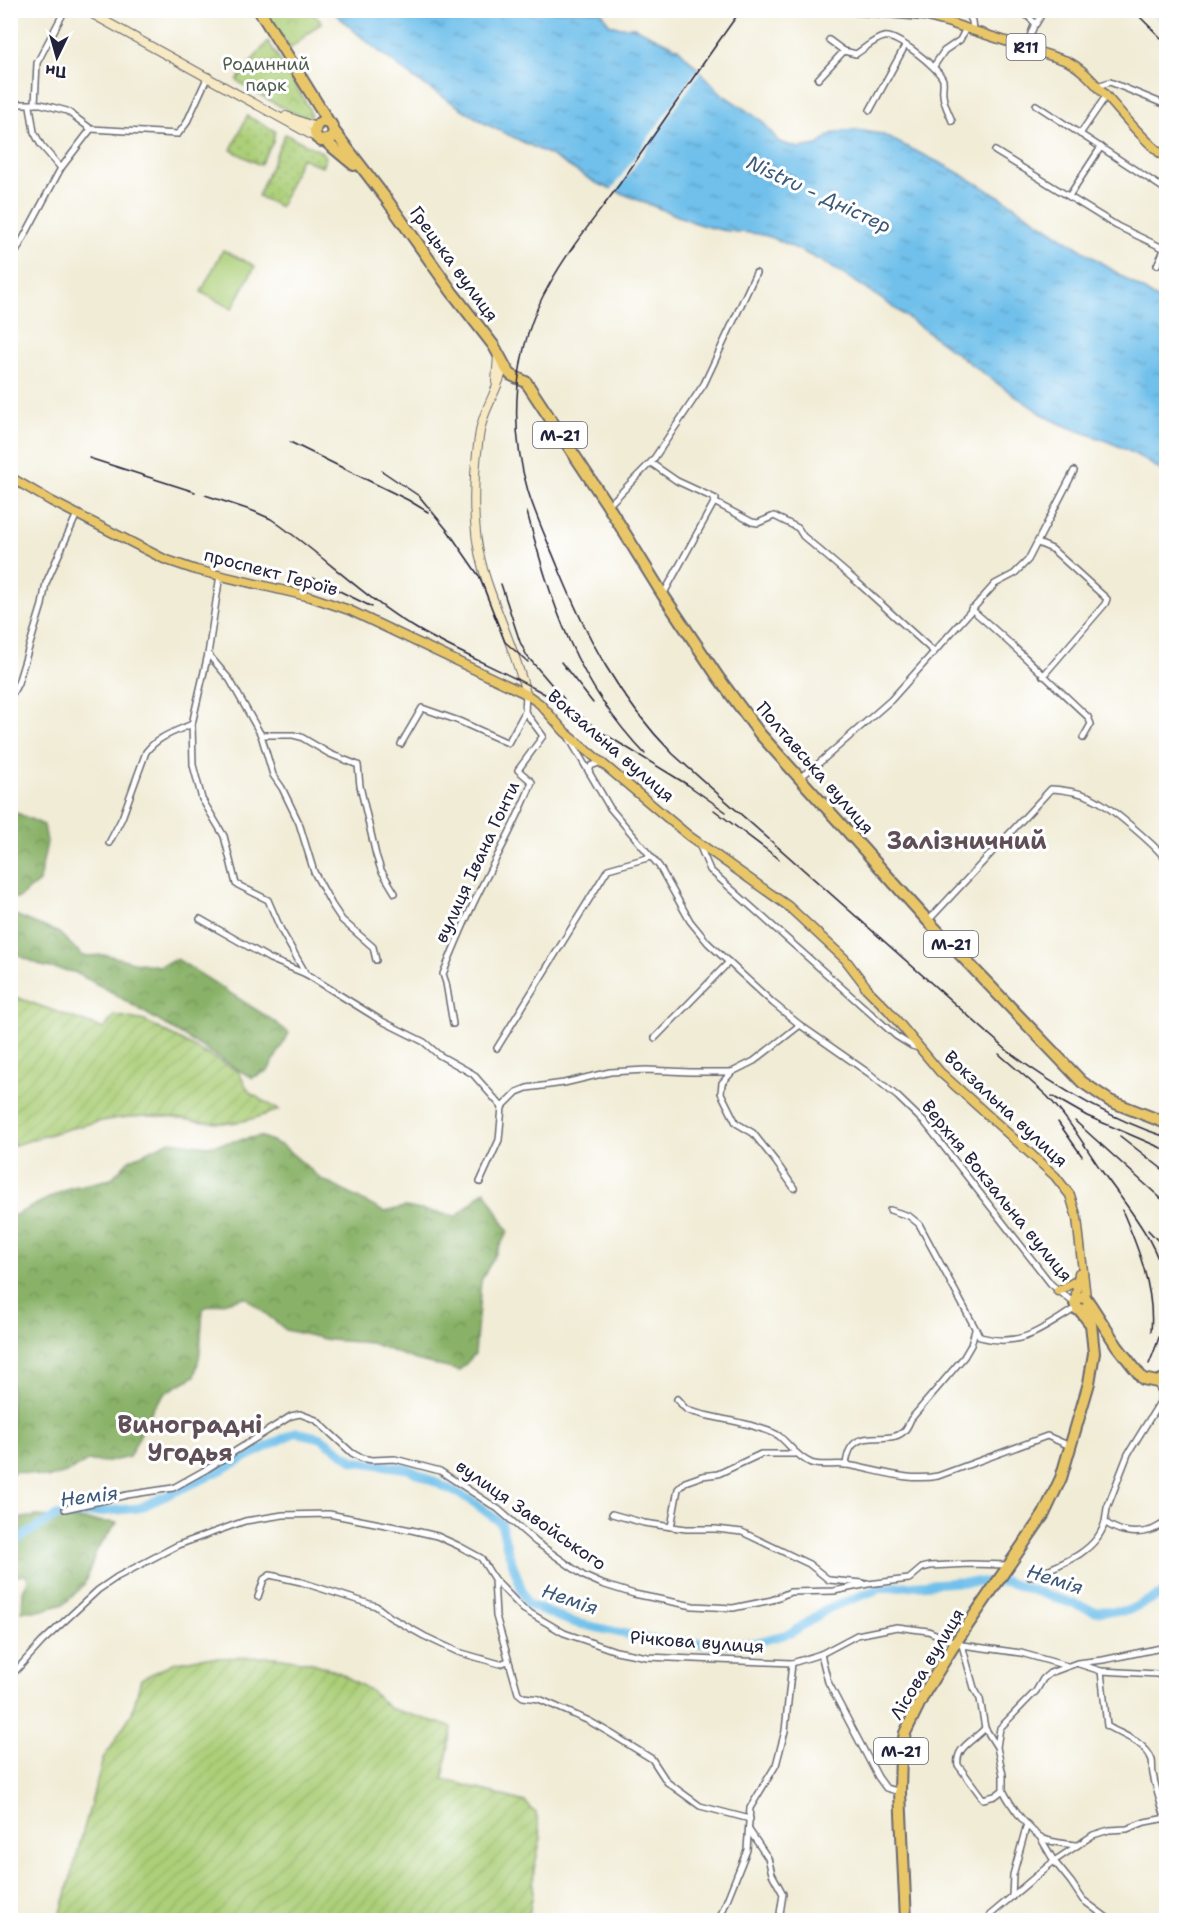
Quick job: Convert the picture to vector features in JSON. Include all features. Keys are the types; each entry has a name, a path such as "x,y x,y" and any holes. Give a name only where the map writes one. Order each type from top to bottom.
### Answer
{"highway":[{"name":"М-21","path":"259,10 334,131"},
{"name":"М-21","path":"314,101 318,133"},
{"path":"328,121 322,121 318,133 331,139 334,131"},
{"name":"Грецька вулиця","path":"334,131 498,353 508,370"},
{"name":"Грецька вулиця","path":"318,133 370,179"},
{"name":"Полтавська вулиця","path":"508,370 526,382 608,506 663,595 718,677 760,734 928,921 1082,1082 1110,1101 1167,1123"},
{"name":"М-21","path":"1008,1565 1050,1502 1061,1478 1089,1383 1094,1353 1084,1309"},
{"name":"Вокзальна вулиця","path":"1084,1309 1143,1379 1162,1380"},
{"path":"1094,1353 1107,1343 1117,1346"},
{"name":"Лісова вулиця","path":"906,1920 900,1792 901,1753 905,1733 925,1692 959,1644 1008,1565"}],"main road":[{"path":"85,10 208,77 318,133"},
{"path":"92,10 208,77"},
{"name":"R11","path":"849,11 924,16 1058,57 1077,66 1153,147 1167,158"},
{"name":"Вокзальна вулиця","path":"496,387 498,353"},
{"path":"496,387 508,370"},
{"name":"Вокзальна вулиця","path":"508,370 486,407 479,436 475,514 483,567 518,664 526,694 540,704 565,732 698,842 788,906 823,937 845,959 940,1072 1055,1176 1070,1195 1078,1227 1084,1309"},
{"name":"проспект Героїв","path":"10,477 164,559 196,570 311,597 349,610 526,694"},
{"name":"Вокзальна вулиця","path":"1081,1263 1078,1280 1084,1309"},
{"path":"1058,1291 1078,1280"}],"street":[{"path":"61,168 41,145 34,132 32,105 37,63 65,10"},
{"path":"934,66 944,51 960,40 970,29 972,21 966,10"},
{"path":"1021,10 1034,21 1035,26"},
{"path":"1026,47 1044,10"},
{"path":"829,40 844,51 855,54 882,37 888,36 905,46 934,66 943,81 943,98 952,121"},
{"path":"870,110 905,46"},
{"path":"818,79 844,51"},
{"path":"10,100 19,104 67,111 91,129 178,134 186,124 208,77"},
{"path":"1097,86 1110,82 1167,105"},
{"path":"1080,134 1106,96"},
{"path":"1036,105 1167,190"},
{"path":"10,263 61,168 91,129"},
{"path":"1069,195 1101,147"},
{"path":"995,152 1117,226 1166,248 1157,265"},
{"path":"608,506 651,463 704,384 756,273"},
{"path":"651,463 676,481 752,522 758,523 774,516 798,528 803,536 934,652"},
{"path":"799,778 891,700 995,584 1014,574 1028,560 1074,471"},
{"path":"663,595 715,501"},
{"path":"10,698 18,683 42,605 46,583 77,514"},
{"path":"1038,543 1052,549 1107,599 1043,675"},
{"path":"220,575 208,654 192,724 193,765 202,799 224,836 236,884 268,900 281,930 306,974"},
{"path":"971,609 1009,640 1088,717 1090,724 1083,738"},
{"path":"208,654 230,680 261,735 273,775 299,823 314,872 342,920 373,947 376,960"},
{"path":"401,744 422,708 459,721 508,743 525,711 526,694"},
{"name":"вулиця Івана Гонти","path":"453,1024 447,983 443,974 458,937 510,834 532,783 518,770 543,736 525,711"},
{"path":"109,843 122,818 146,752 152,744 165,735 192,724"},
{"name":"Верхня Вокзальна вулиця","path":"565,732 610,808 659,866 690,921 708,943 800,1025 898,1096 926,1124 1058,1291 1084,1309"},
{"path":"261,735 301,736 330,754 358,765 360,786 376,855 381,870 395,893"},
{"path":"589,772 591,766 601,762"},
{"path":"928,921 1051,789 1068,790 1096,800 1166,858"},
{"name":"Вокзальна вулиця","path":"698,842 710,870 896,1036 912,1046 921,1048"},
{"path":"498,1048 608,868 651,857"},
{"path":"200,919 270,959 306,974 380,1020 424,1042 439,1055 473,1074 493,1100 502,1107"},
{"path":"655,1038 729,962"},
{"path":"794,1188 753,1133 736,1123 720,1093 722,1083 732,1072 754,1061 800,1025"},
{"path":"480,1182 499,1140 502,1107 517,1092 527,1088 564,1083 610,1072 646,1070 732,1072"},
{"path":"890,1210 909,1216 919,1224 980,1337 1014,1341 1084,1309"},
{"path":"846,1465 851,1447 860,1441 869,1437 892,1436 904,1431 911,1419 964,1357 971,1345 975,1330"},
{"path":"1030,1576 1080,1554 1102,1533 1107,1508 1128,1454 1160,1402 1162,1380"},
{"path":"677,1399 693,1413 726,1418 779,1436 797,1455"},
{"name":"вулиця Завойського","path":"65,1509 127,1495 173,1488 291,1416 300,1414 316,1420 352,1453 361,1458 395,1459 440,1471 498,1509 536,1542 584,1576 634,1594 714,1608 755,1604 790,1592 834,1591 909,1579 922,1568 930,1566 1008,1565"},
{"path":"671,1527 678,1489 685,1482 702,1476 718,1474 761,1454 789,1453 818,1464 846,1465 888,1475 924,1479 954,1472 976,1461 1047,1436 1070,1446"},
{"name":"Річкова вулиця","path":"10,1677 83,1602 117,1577 178,1545 245,1521 283,1515 329,1514 437,1536 481,1558 494,1579 523,1609 564,1633 616,1651 647,1657 792,1663 821,1654 857,1635 897,1627 928,1631 959,1644 1022,1653 1066,1666"},
{"name":"вулиця Завойського","path":"612,1514 671,1527 742,1532 809,1564 829,1580 868,1584"},
{"path":"1105,1522 1115,1531 1136,1532 1148,1532 1167,1522"},
{"path":"258,1597 264,1579 270,1575 301,1582 376,1606 390,1617 458,1652 500,1664 508,1661"},
{"path":"494,1579 496,1616 518,1694 539,1699 589,1721 651,1758 667,1782 700,1806 750,1819"},
{"path":"959,1644 980,1699 985,1728 997,1747 1003,1775 1003,1790 1009,1802 1040,1837 1054,1861 1083,1900 1110,1920"},
{"name":"Річкова вулиця","path":"997,1747 1000,1728 1050,1673 1066,1666 1167,1647"},
{"path":"821,1654 828,1682 878,1777 886,1788 900,1792"},
{"path":"719,1920 747,1850 750,1808 776,1765 784,1731 792,1663"},
{"path":"1077,1664 1101,1671 1150,1674 1167,1678"},
{"path":"987,1920 1054,1861 1093,1835 1166,1819 1152,1772 1152,1760 1142,1747 1129,1737 1107,1726 1101,1671"},
{"path":"985,1728 963,1747 957,1759 958,1765 983,1799 995,1796 1003,1790"},
{"path":"1012,1897 1013,1875 1027,1824"},
{"path":"749,1830 768,1858 772,1874 783,1894 779,1920"},
{"path":"1040,1837 1077,1845"}],"green space":[{"path":"265,11 310,11 322,22 290,49"},
{"name":"Родинний парк","path":"268,41 309,108 311,115 309,118 272,102 237,80"},
{"path":"247,116 275,131 273,142 260,165 231,150"},
{"path":"285,134 322,152 326,157 322,167 301,158 280,207 258,196"},
{"path":"223,250 255,266 232,309 201,292"},
{"path":"10,810 44,825 47,842 39,882 17,899 11,896"},
{"path":"10,913 59,933 83,956 107,955 159,966 177,959 289,1033 268,1071 252,1078 108,990 74,972 45,967 11,952"},
{"path":"10,995 104,1029 114,1015 145,1021 238,1071 250,1093 279,1110 232,1123 156,1116 112,1119 78,1126 11,1146"},
{"path":"260,1136 283,1146 321,1179 384,1212 405,1207 457,1216 485,1190 508,1231 481,1281 475,1354 459,1371 416,1360 371,1343 329,1340 286,1330 245,1297 203,1308 200,1353 195,1376 166,1392 153,1408 129,1457 107,1462 88,1461 66,1473 49,1478 16,1471 11,1474 11,1217 69,1188 111,1179 129,1160 170,1141 208,1146"},
{"path":"36,1516 117,1523 97,1549 84,1585 64,1604 39,1611 22,1611 23,1591 28,1580 26,1575 16,1576 11,1585 11,1520"},
{"path":"276,1657 313,1663 338,1672 370,1690 389,1708 452,1727 443,1779 525,1802 536,1813 541,1838 534,1869 533,1893 528,1920 59,1920 103,1759 132,1713 141,1679 173,1663 199,1658"}],"water":[{"name":"Nistru - Дністер","path":"332,11 601,11 609,24 618,27 634,27 678,48 722,94 762,121 779,142 799,148 818,145 832,134 857,130 881,134 948,167 1002,198 1166,305 1166,474 1126,450 1044,415 877,296 807,254 765,235 721,230 698,224 596,183 552,156 486,124 416,80"}],"pier":[{"path":"700,66 702,69 615,194 610,192"}],"waterway":[{"path":"1151,10 1166,27"},
{"name":"Немія","path":"10,1544 56,1516 139,1508 296,1432 321,1438 354,1461 408,1469 469,1499 501,1523 508,1551 527,1604 572,1622 648,1639 710,1644 754,1643 791,1633 829,1608 881,1588 957,1582 1007,1582 1095,1611 1127,1611 1166,1592"}],"railway":[{"path":"741,10 619,185 582,234 549,285 537,309 522,359 517,412 522,465 535,510 569,593 606,666 636,712 673,754 1009,1052 1084,1101 1124,1121 1166,1137"},
{"path":"1133,10 1166,43"},
{"path":"290,442 428,512"},
{"path":"89,458 195,492"},
{"path":"382,471 419,496 448,531 479,576 505,642 528,662"},
{"path":"205,495 271,519 397,617 438,641 545,694 586,720"},
{"path":"527,512 557,611 584,671 621,727 645,754"},
{"path":"313,578 372,607"},
{"path":"501,584 520,642 527,656 564,699"},
{"path":"561,662 593,703"},
{"path":"581,716 598,730 688,785 726,812"},
{"path":"714,810 779,859"},
{"path":"999,1054 1047,1096 1062,1113 1142,1228 1159,1260 1164,1277 1166,1303 1161,1330 1149,1364"},
{"path":"1052,1096 1087,1116 1166,1150"},
{"path":"1075,1121 1166,1203"},
{"path":"1058,1122 1082,1156"},
{"path":"1120,1136 1166,1172"},
{"path":"1122,1210 1148,1284 1152,1316 1151,1331"},
{"path":"1148,1230 1166,1249"}],"district":[{"name":"Залізничний","path":"967,841"},
{"name":"Виноградні Угодья","path":"190,1439"}]}
